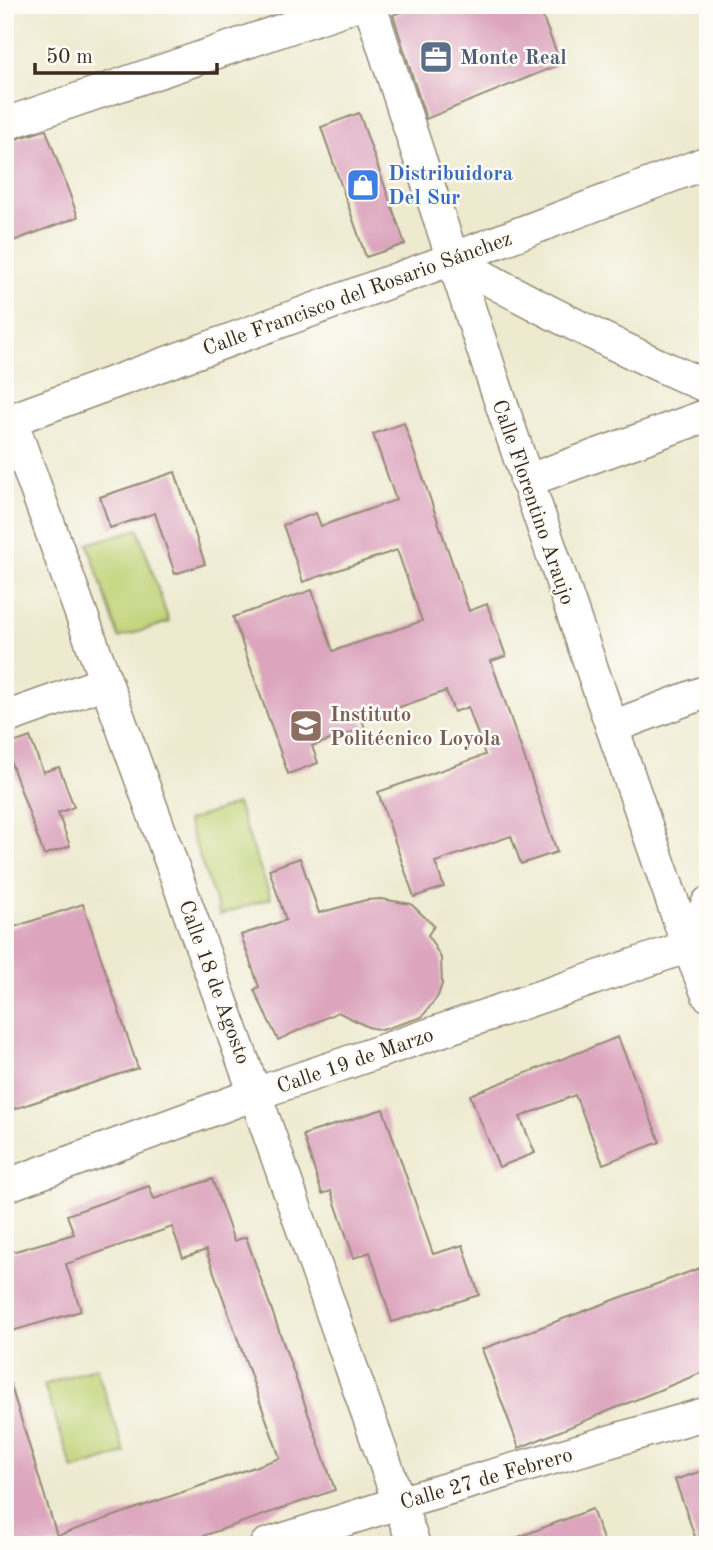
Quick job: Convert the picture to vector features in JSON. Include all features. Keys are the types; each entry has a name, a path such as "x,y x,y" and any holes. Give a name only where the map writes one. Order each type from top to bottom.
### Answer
{"street":[{"path":"5,124 356,5"},
{"name":"Calle Florentino Araujo","path":"370,5 526,481 612,727 698,943 708,995"},
{"name":"Calle Francisco del Rosario Sánchez","path":"8,421 452,259 708,162"},
{"path":"452,259 600,337 708,387"},
{"path":"526,481 708,415"},
{"name":"Calle 18 de Agosto","path":"8,421 255,1094 414,1545"},
{"path":"5,718 106,682"},
{"path":"612,727 708,691"},
{"path":"698,943 708,903"},
{"name":"Calle 19 de Marzo","path":"5,1186 255,1094 698,943"},
{"name":"Calle 27 de Febrero","path":"266,1545 398,1503 708,1413"}],"green space":[{"path":"138,529 169,622 119,638 88,544"},
{"path":"237,804 271,898 220,915 187,821"},
{"path":"96,1367 125,1453 73,1470 44,1385"}],"building":[{"path":"418,5 538,5 561,64 426,119 393,15"},
{"name":"Distribuidora Del Sur","path":"359,113 405,244 366,257 321,127"},
{"path":"46,130 78,217 5,244 5,142"},
{"path":"404,423 469,611 487,604 506,656 491,661 557,852 521,864 511,836 435,862 444,887 414,897 378,792 485,755 468,707 454,712 446,691 362,720 365,728 312,746 318,763 288,774 233,617 312,590 333,651 422,621 397,550 303,582 283,525 316,513 321,526 396,500 373,434"},
{"path":"175,472 205,564 175,574 155,513 110,528 100,497"},
{"path":"30,737 43,772 59,767 74,807 58,813 70,846 44,855 5,746"},
{"path":"300,858 319,913 366,900 381,899 411,904 434,926 428,935 441,958 442,984 438,996 422,1017 382,1030 368,1027 338,1012 278,1040 254,990 259,987 241,935 286,920 269,869"},
{"path":"83,904 138,1068 5,1112 5,930"},
{"path":"618,1037 660,1142 603,1164 575,1095 520,1117 535,1153 499,1167 470,1095"},
{"path":"383,1109 433,1254 463,1245 479,1295 392,1322 370,1252 354,1258 331,1191 322,1194 303,1135"},
{"path":"212,1179 234,1241 246,1237 335,1490 177,1545 5,1545 5,1384 10,1383 57,1536 280,1458 206,1250 183,1258 172,1227 66,1264 81,1311 5,1333 5,1254 74,1234 67,1215 149,1186 154,1199"},
{"path":"708,1265 708,1370 519,1448 482,1349"},
{"path":"708,1469 708,1545 698,1545 675,1480"},
{"path":"592,1509 605,1545 503,1545 503,1543"}],"place":[{"name":"Monte Real","path":"436,57"},
{"name":"Distribuidora Del Sur","path":"363,185"},
{"name":"Instituto Politécnico Loyola","path":"306,726"}]}
